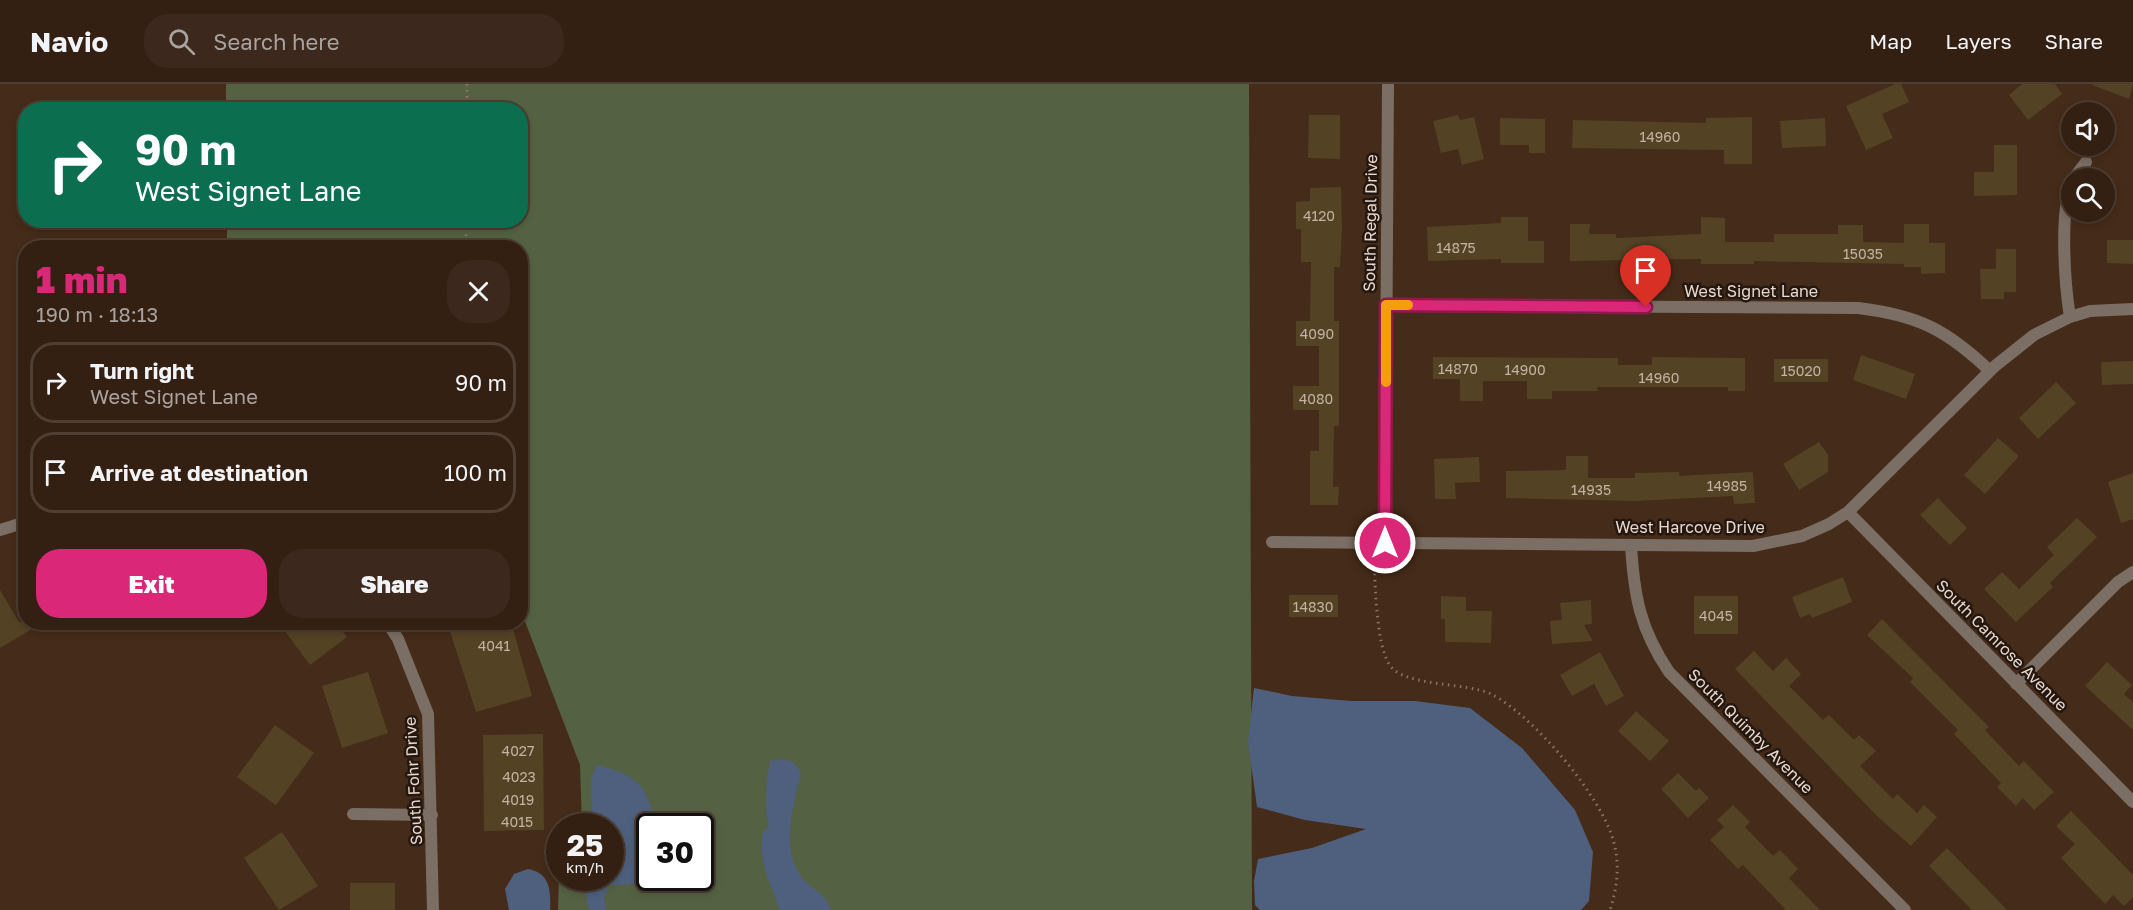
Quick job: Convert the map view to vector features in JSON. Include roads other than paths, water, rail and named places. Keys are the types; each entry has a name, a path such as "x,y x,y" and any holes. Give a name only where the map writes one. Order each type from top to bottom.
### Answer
{"street":[{"name":"South Regal Drive","path":"1379,543 1386,305 1388,84"},
{"path":"2082,168 2086,162"},
{"path":"2066,222 2065,290 2070,317"},
{"name":"West Signet Lane","path":"1386,305 1870,309 1893,312 1930,324 1964,345 1990,371"},
{"name":"West Harcove Drive","path":"1272,542 1753,546 1780,542 1829,524 1848,512 1990,371 2034,335 2070,317 2090,311 2133,309"},
{"name":"South Camrose Avenue","path":"1848,512 2133,802"},
{"path":"0,530 18,524"},
{"name":"South Quimby Avenue","path":"1631,545 1634,586 1640,620 1654,649 1670,672 1905,910"},
{"path":"2016,684 2118,582 2133,572"},
{"name":"South Fohr Drive","path":"392,630 398,639 428,714 433,910"},
{"path":"353,814 432,815"}],"water":[{"path":"1254,688 1292,696 1351,701 1415,701 1470,708 1522,748 1575,810 1593,852 1589,901 1581,910 1260,910 1255,905 1254,881 1258,859 1312,848 1366,829 1305,820 1257,807 1248,742"},
{"path":"782,759 793,762 801,772 790,825 791,852 795,865 805,881 825,898 831,910 780,910 766,872 762,842 763,831 769,828 766,803 770,761"},
{"path":"596,765 622,773 638,784 649,800 652,813 636,813 636,884 624,885 624,813 592,813 591,779"},
{"path":"528,869 545,878 546,891 549,891 550,910 509,910 505,889 514,874"},
{"path":"587,891 607,891 604,899 606,910 590,910 587,904"}]}
